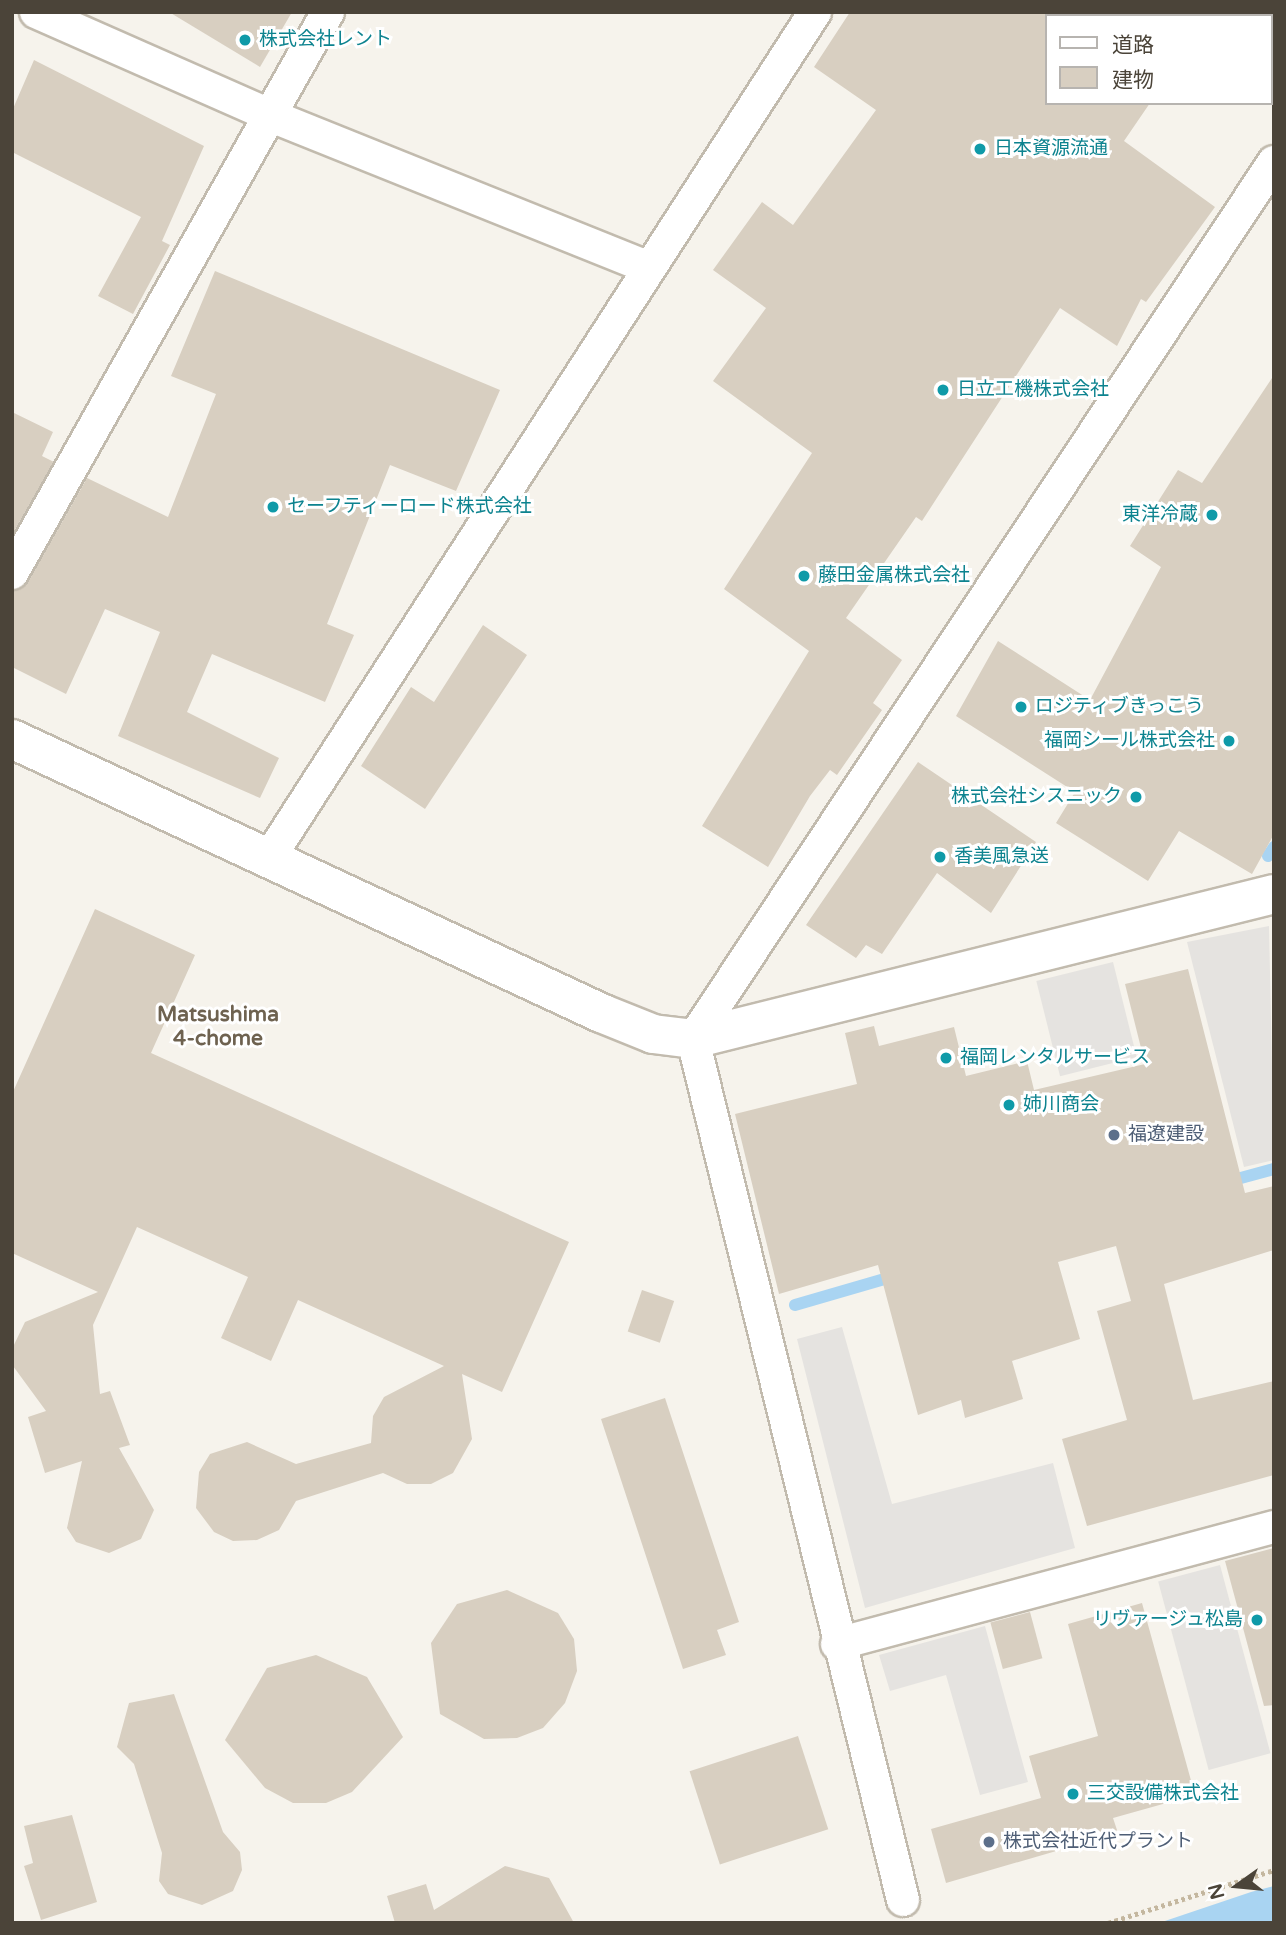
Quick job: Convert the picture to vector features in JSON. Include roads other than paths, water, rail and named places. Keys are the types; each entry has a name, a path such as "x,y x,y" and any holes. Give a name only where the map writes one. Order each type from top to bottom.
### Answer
{"street":[{"path":"36,12 270,115 646,267"},
{"path":"12,573 328,12"},
{"path":"269,858 646,267 815,12"},
{"path":"902,1900 836,1644 693,1039 1274,162"},
{"path":"12,739 601,1013 653,1034 693,1039 1274,894"},
{"path":"836,1644 1274,1527"}],"water":[{"path":"1274,1886 1274,1923 1159,1923 1251,1892"}],"waterway":[{"path":"1268,856 1274,847"},
{"path":"1226,1182 1274,1169"},
{"path":"795,1305 895,1276"}],"place":[{"name":"株式会社レント","path":"245,40"},
{"name":"日本資源流通","path":"980,149"},
{"name":"日立工機株式会社","path":"943,390"},
{"name":"セーフティーロード株式会社","path":"273,507"},
{"name":"東洋冷蔵","path":"1212,515"},
{"name":"藤田金属株式会社","path":"804,576"},
{"name":"ロジティブきっこう","path":"1021,707"},
{"name":"福岡シール株式会社","path":"1229,741"},
{"name":"株式会社シスニック","path":"1136,797"},
{"name":"香美風急送","path":"940,857"},
{"name":"福岡レンタルサービス","path":"946,1058"},
{"name":"姉川商会","path":"1009,1105"},
{"name":"福遼建設","path":"1114,1135"},
{"name":"リヴァージュ松島","path":"1257,1620"},
{"name":"三交設備株式会社","path":"1073,1794"},
{"name":"株式会社近代プラント","path":"989,1842"}],"district":[{"name":"Matsushima 4-chome","path":"218,1027"}]}
